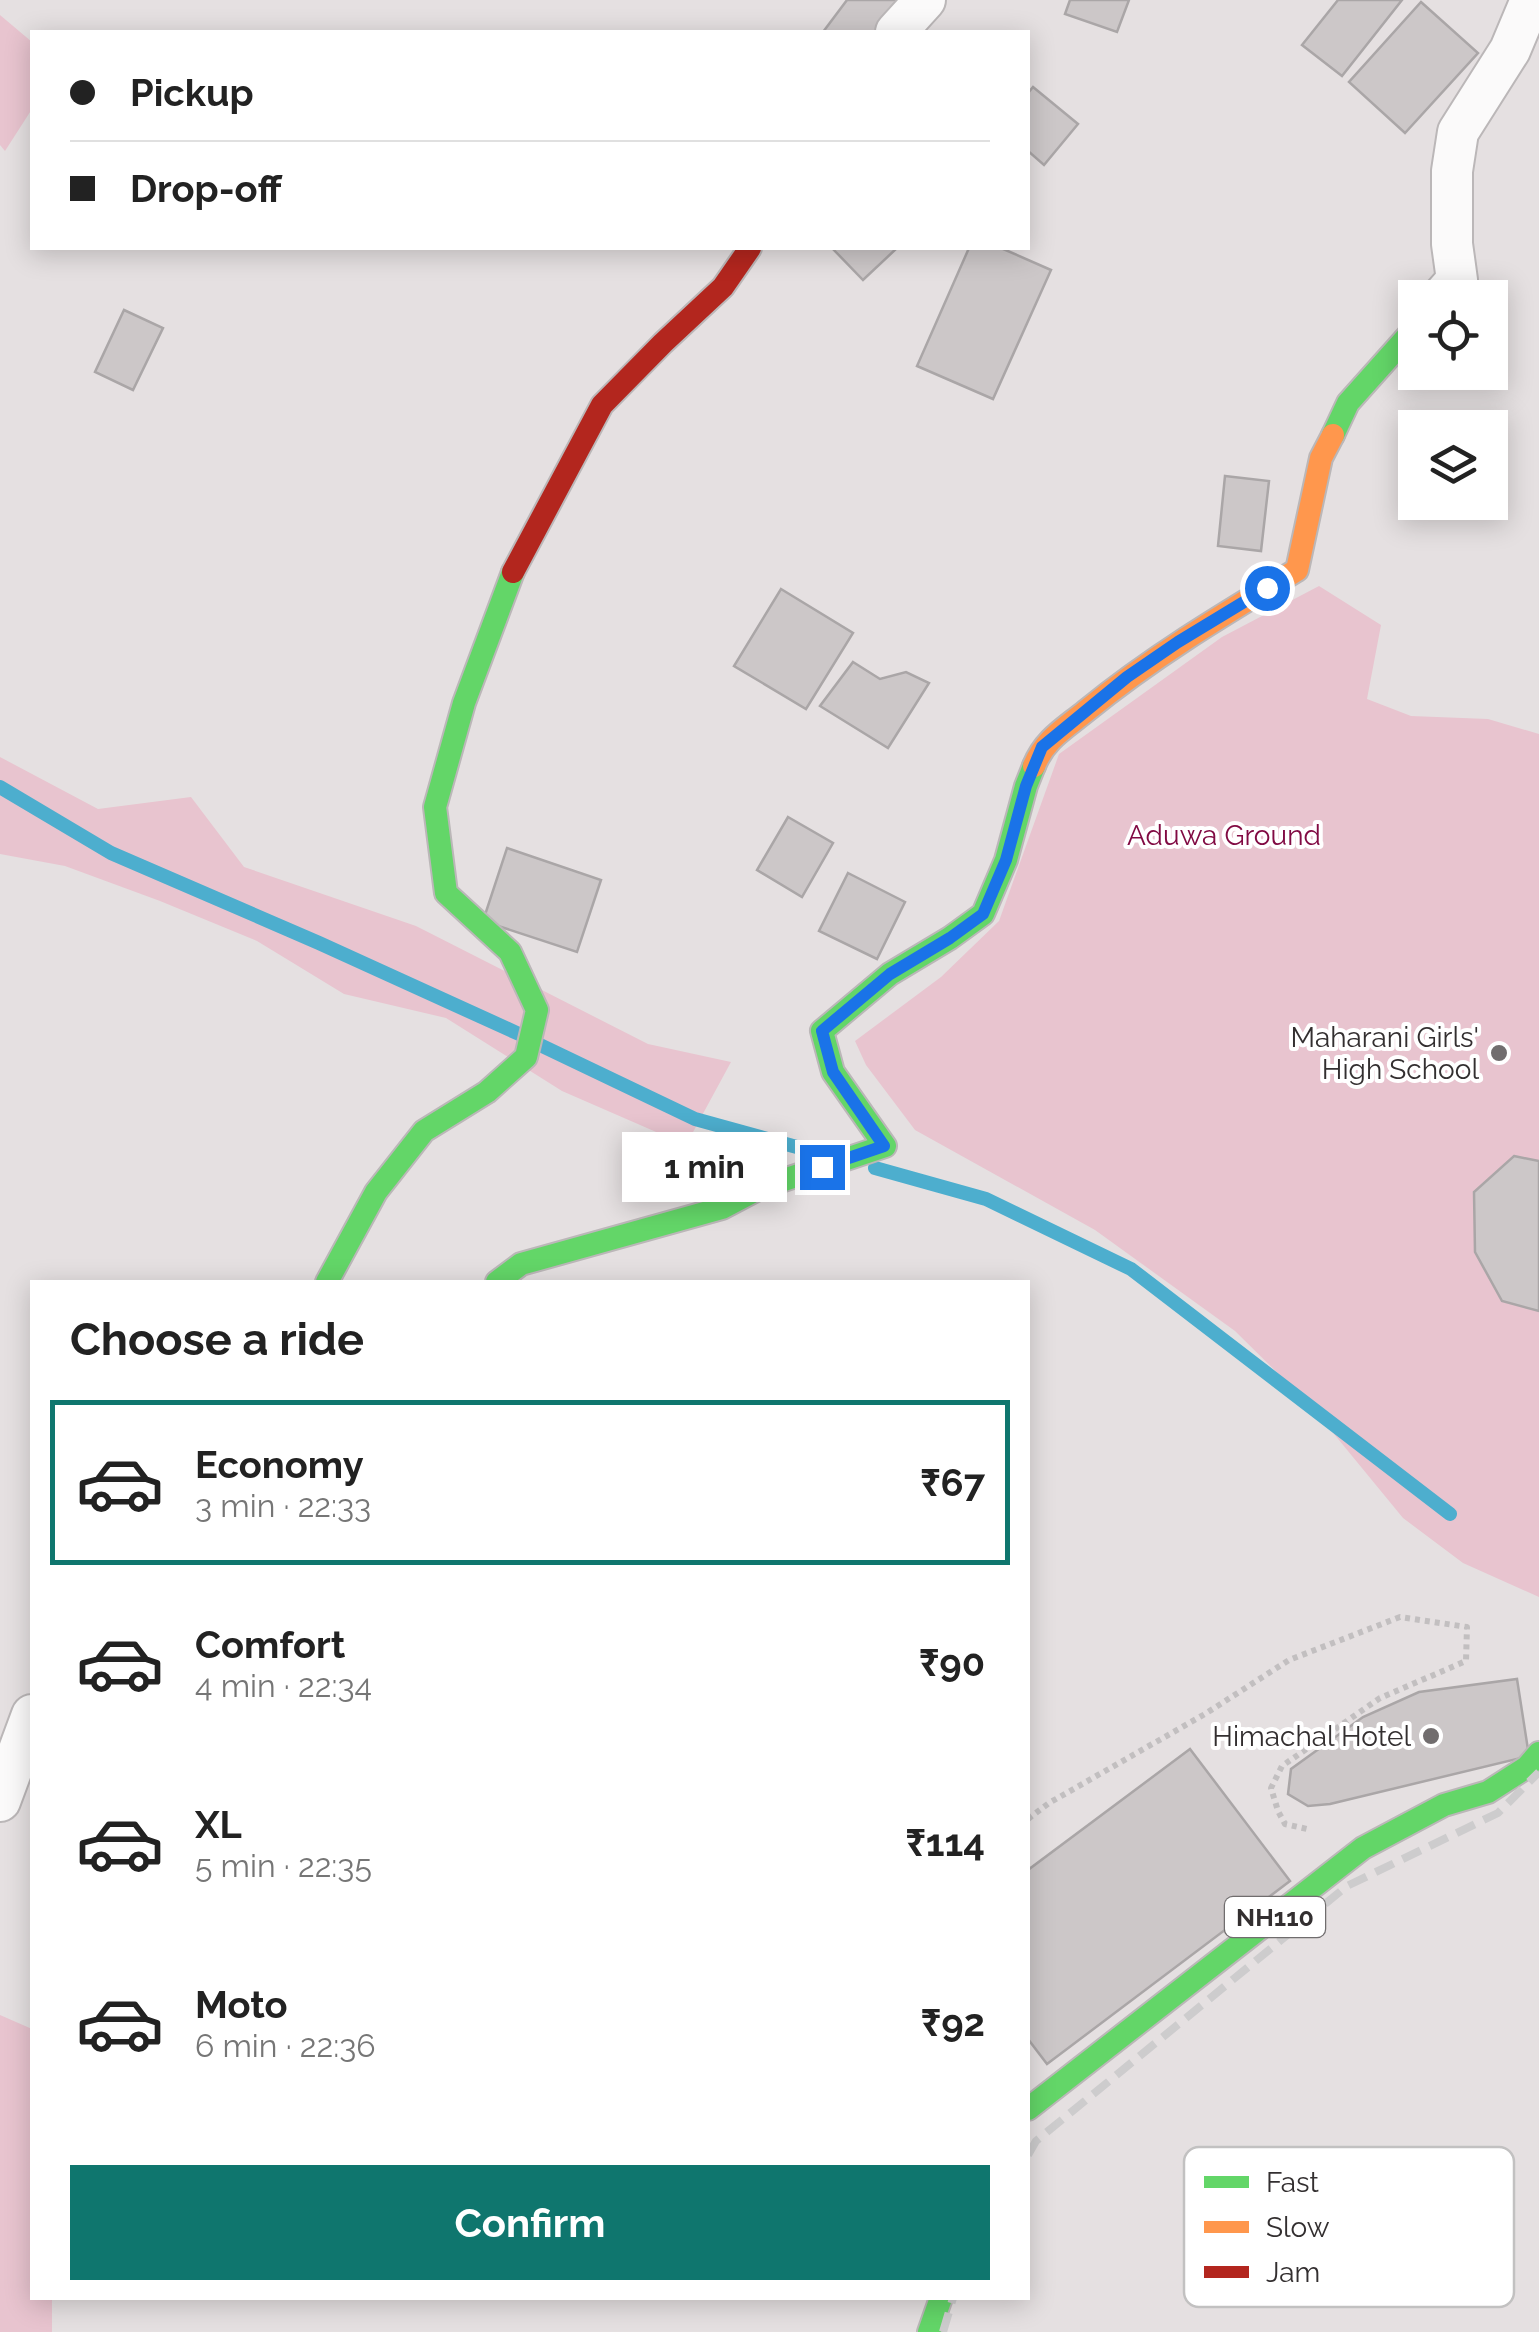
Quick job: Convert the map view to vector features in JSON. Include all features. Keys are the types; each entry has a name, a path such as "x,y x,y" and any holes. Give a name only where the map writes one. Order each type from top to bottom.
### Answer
{"main road":[{"path":"328,1280 376,1192 424,1132 487,1092 526,1057 537,1010 510,952 446,893 436,806 464,703 514,568 602,405 662,342 723,287 749,250"},
{"path":"500,1280 521,1264 722,1208 760,1188 884,1146 833,1072 822,1031 890,974 983,914 1006,860 1026,786 1042,747 1127,677 1297,570 1320,458 1348,404 1398,347"},
{"name":"NH110","path":"1030,2107 1363,1848 1444,1805 1488,1792 1527,1766 1539,1753"},
{"path":"929,2332 940,2300"}],"street":[{"path":"898,30 926,0"},
{"path":"1456,280 1452,171 1458,132 1510,50 1531,0"},
{"path":"0,1801 30,1721"}],"path":[{"path":"1030,1817 1049,1802 1206,1714 1290,1660 1400,1617 1467,1628 1466,1661 1380,1698 1282,1766 1271,1788 1278,1811 1285,1824 1310,1830"}],"green space":[{"path":"0,15 30,40 30,112 5,151 0,145"},
{"name":"Maharani Girls' High School","path":"1319,586 1381,625 1367,699 1411,716 1488,719 1539,734 1539,1597 1463,1563 1403,1518 1311,1406 1235,1331 1095,1230 915,1130 866,1065 855,1041 941,977 999,921 1059,754 1222,637"},
{"path":"0,757 98,809 191,797 244,867 416,926 648,1044 731,1062 686,1145 562,1091 446,1018 344,994 257,941 160,901 65,866 0,854"},
{"path":"0,2015 30,2028 30,2300 52,2300 52,2332 0,2332"}],"building":[{"path":"847,0 903,0 880,30 824,30"},
{"path":"1070,0 1129,0 1117,32 1065,14"},
{"path":"1338,0 1402,0 1342,76 1302,45"},
{"path":"1421,2 1478,53 1405,133 1349,82"},
{"path":"1033,87 1078,124 1044,165 1030,153"},
{"path":"834,250 895,250 863,280"},
{"path":"968,250 1006,250 1051,270 993,399 917,366"},
{"path":"124,310 163,328 133,390 95,372"},
{"path":"1225,476 1269,481 1261,551 1218,546"},
{"path":"781,589 853,633 806,709 734,666"},
{"path":"853,662 880,679 906,672 929,683 888,748 820,706"},
{"path":"788,817 833,843 802,897 757,870"},
{"path":"507,848 601,880 577,952 483,921"},
{"path":"848,873 905,902 877,959 819,931"},
{"name":"Maharani Girls' High School","path":"1514,1156 1539,1161 1539,1311 1502,1301 1475,1252 1474,1192"},
{"name":"Himachal Hotel","path":"1517,1679 1529,1756 1330,1804 1308,1806 1288,1794 1291,1769 1363,1717 1419,1692"},
{"path":"1190,1749 1290,1881 1047,2064 1030,2042 1030,1869"}],"waterway":[{"path":"0,787 111,853 519,1034"},
{"path":"538,1044 695,1119 815,1152"},
{"path":"875,1168 986,1199 1131,1269 1450,1514"}],"railway":[{"path":"1030,2152 1036,2141 1347,1886 1498,1813 1539,1772"},
{"path":"943,2332 952,2300"}],"traffic: fast":[{"path":"1333,435 1348,403 1398,347"},
{"path":"328,1280 376,1192 424,1131 487,1092 526,1057 537,1010 510,952 446,893 435,807 464,703 513,572"},
{"path":"500,1280 521,1264 722,1208 760,1188 885,1146 833,1072 822,1031 890,974 983,914 1006,860 1034,766"},
{"path":"1030,2107 1363,1848 1444,1805 1488,1792 1527,1767 1539,1753"},
{"path":"929,2332 940,2300"}],"traffic: slow":[{"path":"1034,766 1056,735 1111,691 1297,570 1321,458 1333,435"}],"traffic: jam":[{"path":"513,572 602,405 723,287 749,250"}],"place":[{"name":"Maharani Girls' High School","path":"1499,1053"},
{"name":"Himachal Hotel","path":"1431,1736"}],"route":[{"path":"822,1167 884,1146 833,1072 822,1031 890,974 983,914 1006,860 1026,786 1042,747 1127,677 1267,588"}],"park label":[{"name":"Aduwa Ground","path":"1224,835"}]}
